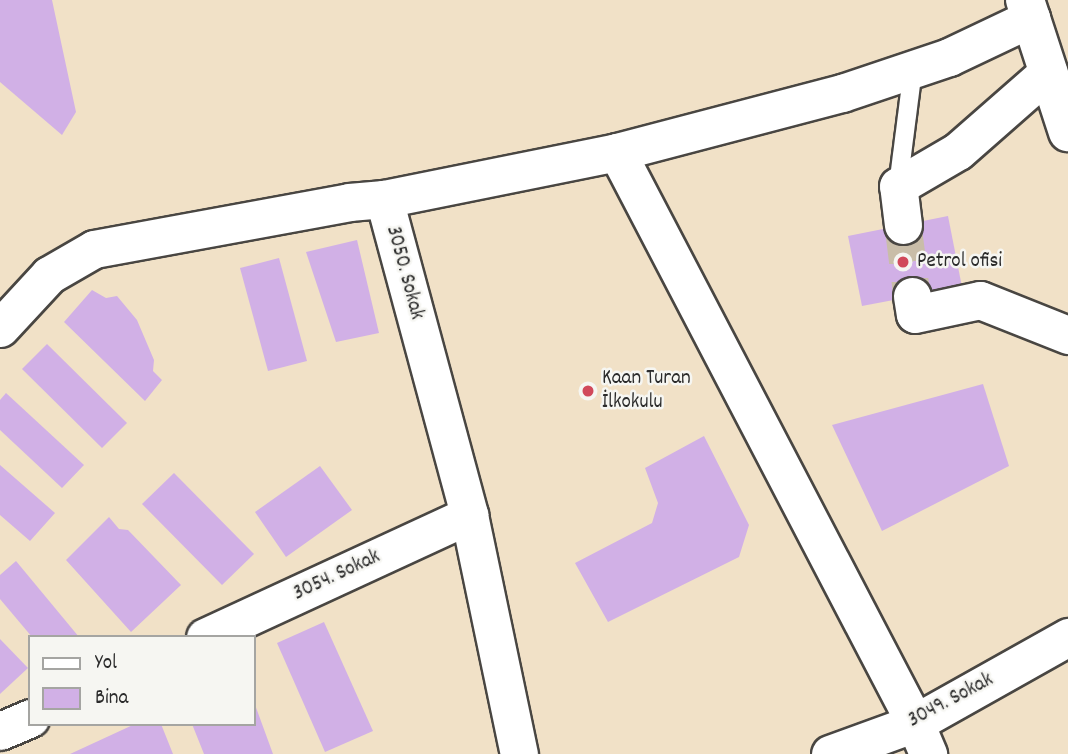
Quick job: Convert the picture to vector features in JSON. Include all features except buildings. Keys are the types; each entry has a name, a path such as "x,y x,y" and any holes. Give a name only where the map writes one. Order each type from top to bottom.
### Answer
{"highway":[{"path":"1028,9 1068,132"}],"street":[{"path":"384,199 617,152 842,93 949,57 1028,9"},
{"path":"903,225 898,186 958,151 1048,72"},
{"path":"617,152 921,739"},
{"name":"3050. Sokak","path":"0,328 49,275 94,249 336,204 384,199 469,515 519,754"},
{"path":"912,296 915,314 980,300 1068,335"},
{"name":"3054. Sokak","path":"209,635 469,515"},
{"name":"3049. Sokak","path":"830,754 921,739 1068,637"},
{"path":"0,731 28,719"}],"lane":[{"path":"898,186 913,69"}],"tunnel":[{"path":"903,225 912,296"}],"place":[{"name":"Petrol ofisi","path":"903,262"},
{"name":"Kaan Turan İlkokulu","path":"588,391"}]}
